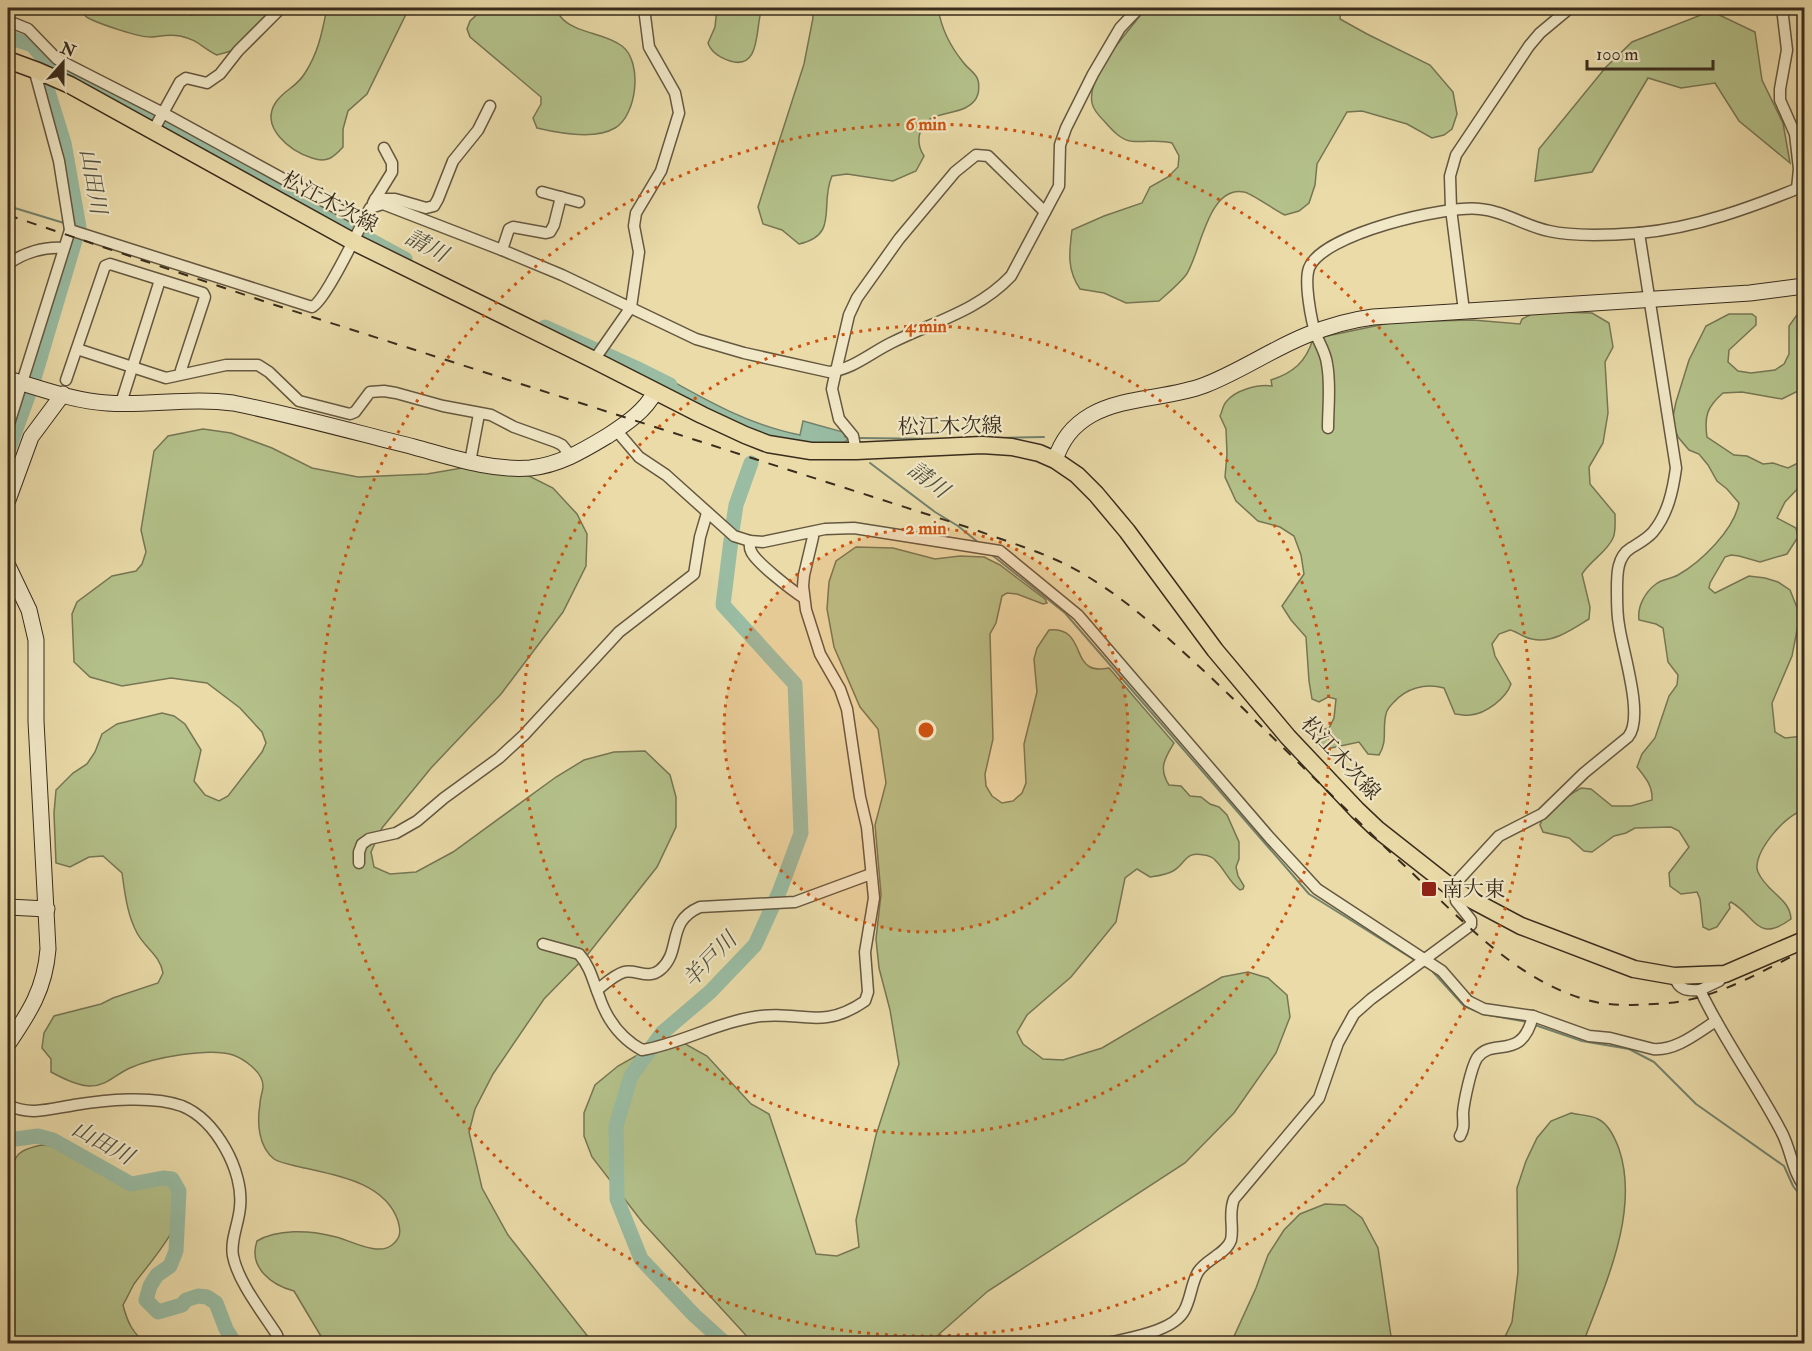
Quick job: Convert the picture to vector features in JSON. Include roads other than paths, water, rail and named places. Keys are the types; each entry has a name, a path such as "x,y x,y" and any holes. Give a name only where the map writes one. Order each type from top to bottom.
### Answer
{"main road":[{"name":"松江木次線","path":"8,60 41,72 154,129 352,241 596,357 655,392 727,428 768,444 811,451 982,445 1012,447 1040,453 1054,460 1077,475 1096,494 1127,531 1215,651 1288,736 1377,829 1454,890 1521,926 1634,969 1674,976 1725,974 1804,940"}],"street":[{"path":"154,129 180,82 186,78 207,83 213,80 281,8"},
{"path":"596,357 631,307 639,252 634,226 636,213 661,171 679,113 675,93 649,47 644,8"},
{"path":"372,203 388,206 502,250 712,345 829,372 848,369 890,343 973,306 1000,288 1011,276 1059,186 1060,145 1066,128 1093,74 1120,28 1139,8"},
{"path":"1464,311 1449,181 1456,155 1529,46 1540,33 1570,8"},
{"path":"1328,428 1328,363 1315,332 1307,287 1308,274 1310,267 1320,254 1356,235 1434,211 1451,209 1490,210 1550,231 1594,234 1639,233 1680,228 1801,187 1795,134 1780,100 1787,50 1782,8"},
{"path":"8,21 28,29 57,58 362,222"},
{"path":"41,72 76,232"},
{"path":"372,203 394,199 426,208 434,206 453,161 478,130 490,106"},
{"path":"76,232 312,307 319,302 372,203 392,172 392,163 384,147"},
{"path":"856,451 853,436 839,419 832,389 849,315 857,298 899,238 955,172 980,154 988,156 1045,212"},
{"path":"542,192 579,202"},
{"path":"502,250 509,230 513,227 543,233 550,232 561,197"},
{"path":"8,427 64,248 76,232"},
{"path":"1105,1344 1171,1325 1180,1317 1185,1310 1198,1272 1230,1242 1230,1212 1234,1199 1319,1098 1338,1043 1354,1014 1471,925 1471,920 1456,900 1454,890 1499,836 1542,814 1584,773 1628,738 1633,730 1629,668 1619,627 1617,594 1619,563 1624,553 1643,542 1662,518 1672,493 1676,468 1639,233"},
{"path":"8,264 32,252 64,248"},
{"path":"8,500 31,437 64,387 105,266 110,264 203,293 205,297 181,370 182,373"},
{"path":"121,404 160,280"},
{"path":"1054,460 1066,435 1092,415 1116,405 1206,385 1315,332 1353,320 1373,316 1750,293 1804,286"},
{"path":"77,349 166,378 226,365 251,364 269,372 300,401 350,414 355,412 367,394 376,390 396,393 491,415 514,428 556,442 571,456"},
{"path":"23,383 64,387 94,402 121,404 190,399 233,403 470,462 500,467 529,468 548,465 571,456 616,430 642,410 655,392"},
{"path":"470,462 479,414"},
{"path":"616,430 639,457 666,475 734,536 750,542 773,540 838,527 863,529 1000,552 1078,615 1317,889 1422,963 1442,971 1468,1001 1484,1009 1589,1036 1610,1038 1660,1050 1684,1041 1716,1021"},
{"path":"359,863 362,844 369,839 396,833 417,821 499,758 524,735 619,632 694,574 700,537 707,513"},
{"path":"543,944 579,954 590,971 609,1020 620,1035 642,1050 753,1017 785,1016 820,1019 848,1011 866,1001 868,992 865,952 874,898 867,827 860,797 847,709 840,689 820,654 813,636 804,598 804,575 813,532"},
{"path":"750,542 753,555 785,585 804,598"},
{"path":"8,566 29,610 36,640 36,721 48,949 44,978 34,1004 8,1044"},
{"path":"597,990 612,978 626,972 653,975 661,970 668,961 683,917 700,907 795,902 871,874"},
{"path":"8,908 47,909"},
{"path":"1674,976 1677,985 1685,991 1700,990 1719,981 1725,974"},
{"path":"1700,990 1787,1141 1798,1179 1804,1186"},
{"path":"1460,1136 1464,1129 1463,1113 1476,1060 1488,1051 1516,1045 1525,1036 1532,1021"},
{"path":"8,1104 34,1112 101,1101 162,1102 189,1109 203,1118 223,1143 241,1193 233,1256 240,1274 277,1335 280,1344"}],"waterway":[{"name":"請川","path":"8,37 32,45 41,55 68,71 241,170 405,259"},
{"name":"山田川","path":"8,451 32,385 79,227 64,143 46,85 43,63"},
{"path":"8,206 64,223"},
{"name":"請川","path":"545,327 670,385"},
{"path":"996,438 1044,437"},
{"path":"859,438 942,439"},
{"name":"羊戸川","path":"732,531 736,505 751,463"},
{"name":"請川","path":"870,463 979,543"},
{"name":"羊戸川","path":"726,1344 694,1315 641,1259 617,1199 616,1126 631,1076 662,1033 710,992 755,945 780,890 801,833 795,684 723,605 731,540"},
{"path":"992,555 1065,613 1309,894 1416,961"},
{"path":"1433,972 1464,1006 1483,1014 1527,1022"},
{"path":"1535,1025 1582,1041 1629,1049 1654,1062 1696,1104 1784,1166 1793,1186 1804,1200"},
{"name":"山田川","path":"8,1140 38,1136 53,1140 131,1184 163,1178 172,1179 179,1191 176,1251 170,1266 157,1275 150,1286 146,1300 158,1312 182,1305 186,1300 198,1296 207,1297 216,1303 226,1329 235,1344"}],"railway":[{"path":"8,215 278,306 973,529 1044,555 1072,568 1117,596 1176,645 1469,927 1512,963 1561,990 1587,1000 1609,1004 1660,1004 1681,1001 1733,985 1804,950"}],"place":[{"name":"南大東","path":"1429,889"}]}
